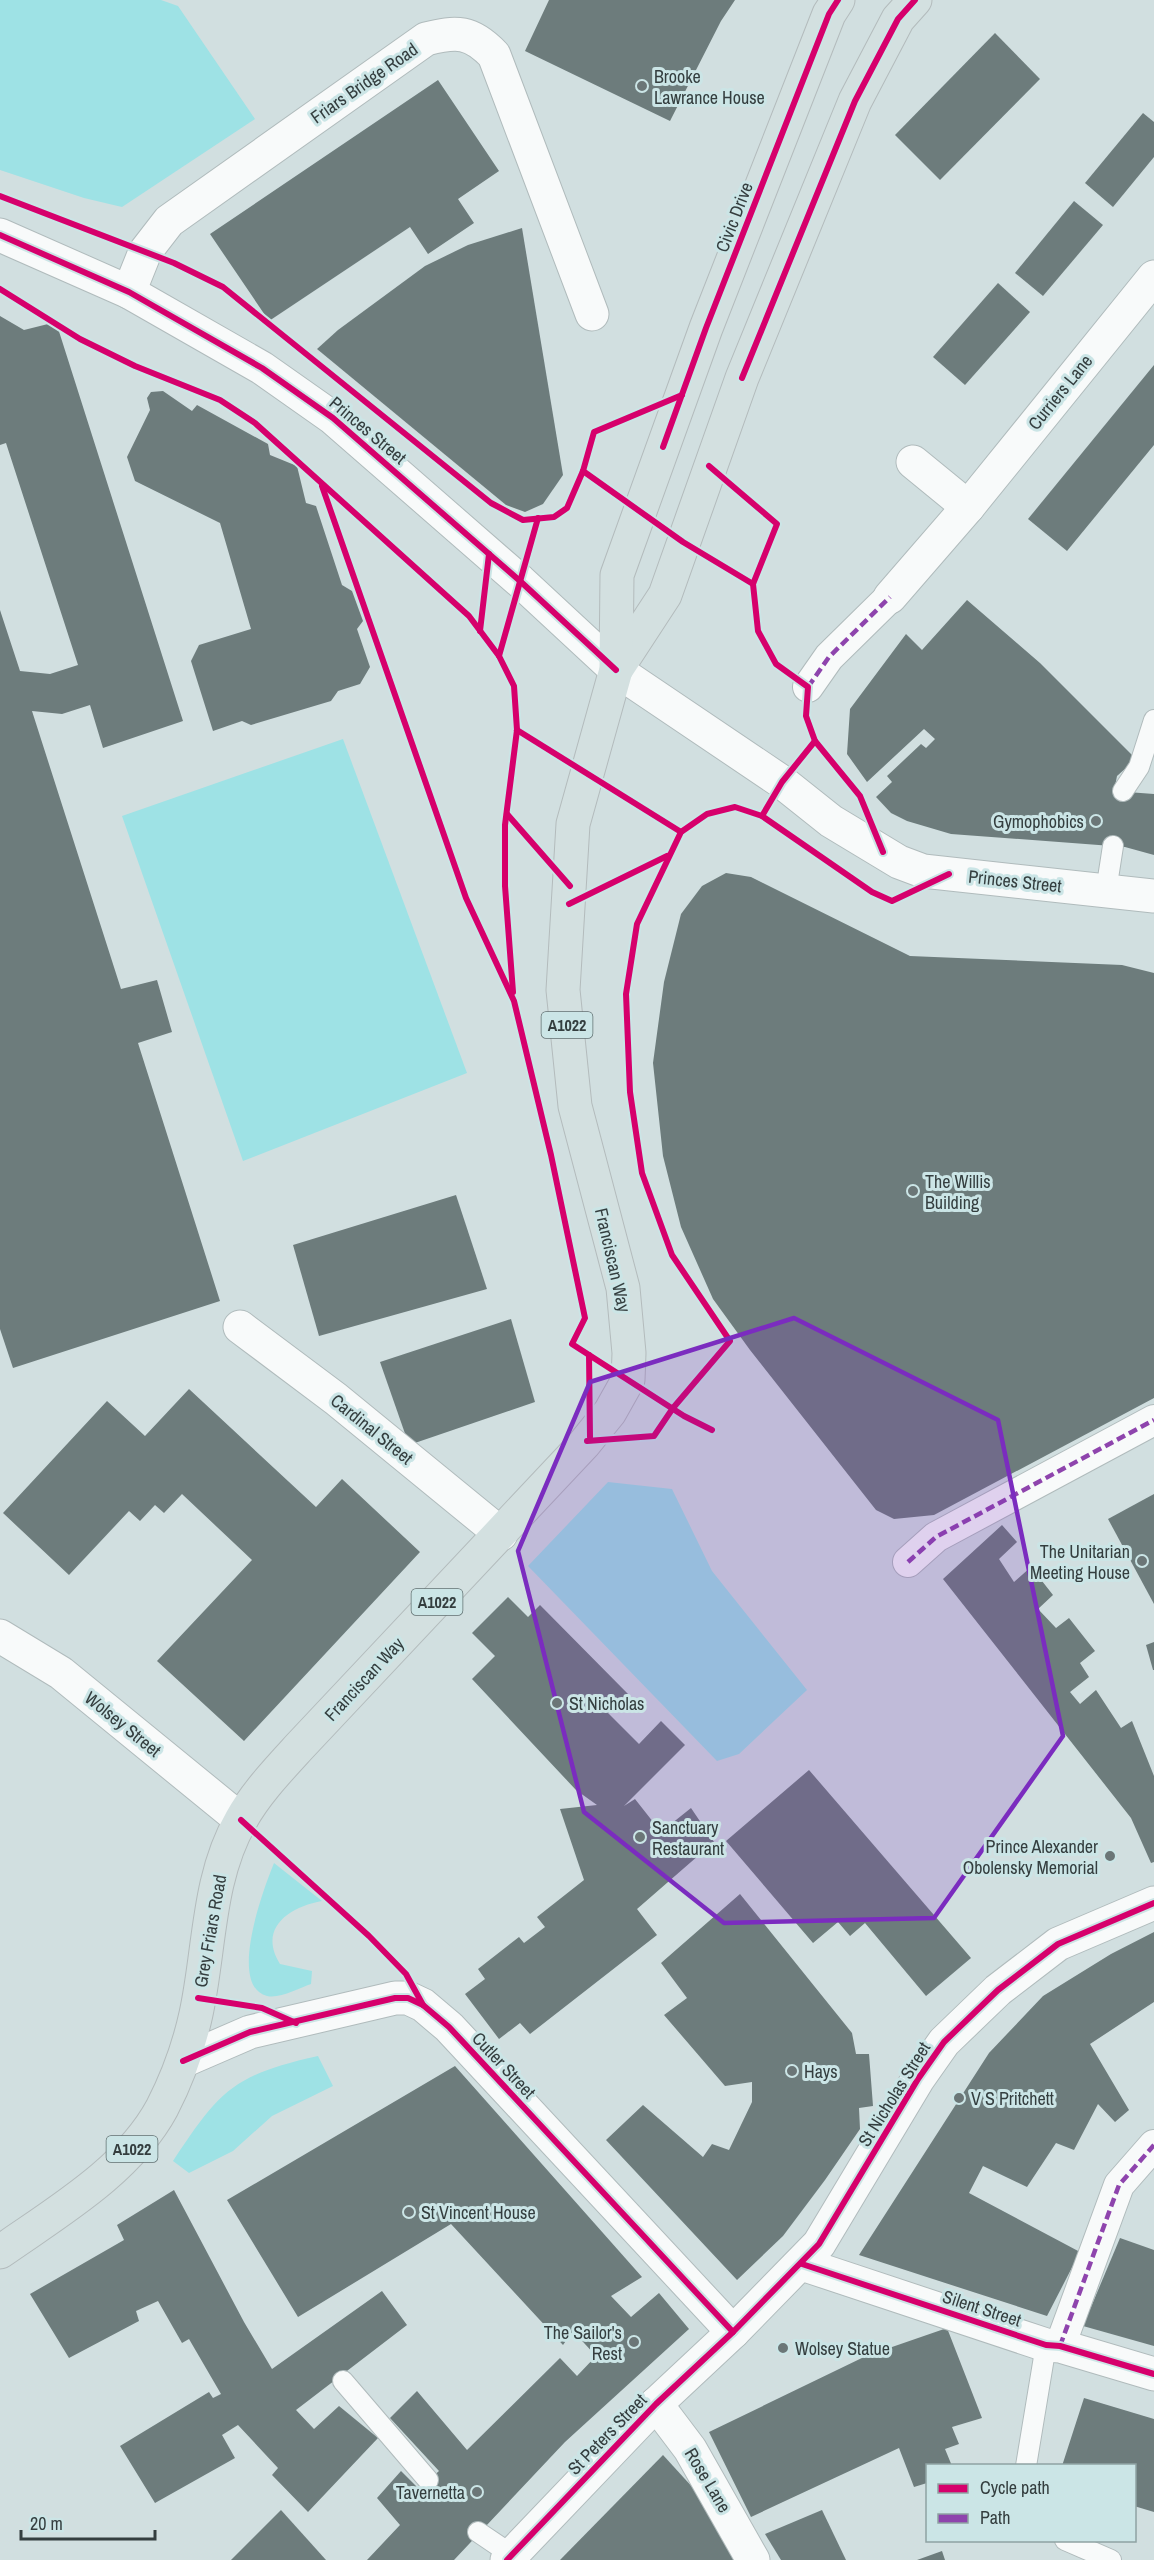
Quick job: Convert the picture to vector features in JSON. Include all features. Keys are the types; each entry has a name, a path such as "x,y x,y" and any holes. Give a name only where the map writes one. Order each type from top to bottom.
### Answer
{"main road":[{"name":"Civic Drive","path":"616,670 617,575 706,328 829,14 838,0"},
{"name":"A1022","path":"616,670 665,595 742,378 855,100 898,19 915,0"},
{"name":"Franciscan Way","path":"241,1820 276,1772 584,1444 609,1412 628,1380 629,1353 623,1288 574,1106 563,990 573,824 616,670"},
{"name":"Grey Friars Road","path":"0,2252 54,2214 127,2155 161,2109 183,2061 196,2013 218,1881 241,1820"}],"street":[{"name":"Friars Bridge Road","path":"129,292 146,252 169,221 426,39 454,32 481,42 494,55 592,314"},
{"name":"Princes Street","path":"0,235 129,292 262,368 333,418 520,581 616,670 782,782 831,821 899,862 924,871 1154,896"},
{"name":"Curriers Lane","path":"890,597 968,507 1154,277"},
{"path":"913,462 968,507"},
{"path":"808,687 829,657 890,597"},
{"name":"Cardinal Street","path":"240,1327 336,1399 501,1534"},
{"path":"908,1562 936,1538 1154,1420"},
{"name":"Wolsey Street","path":"0,1636 61,1673 241,1820"},
{"name":"St Nicholas Street","path":"733,2332 802,2264 833,2223 918,2079 944,2042 1033,1961 1058,1944 1154,1903"},
{"name":"Cutler Street","path":"183,2061 250,2032 329,2015 371,2002 408,1998 423,2005 449,2027 733,2332"},
{"path":"1053,2346 1119,2185 1154,2145"},
{"name":"Silent Street","path":"802,2264 1053,2346 1154,2374"},
{"name":"St Peters Street","path":"509,2557 656,2404 733,2332"},
{"name":"Rose Lane","path":"656,2404 690,2449 753,2560"}],"lane":[{"path":"1123,791 1139,767 1154,720"},
{"path":"1106,891 1113,846"},
{"path":"1026,2464 1053,2346"},
{"path":"343,2381 428,2480"},
{"path":"478,2532 509,2557"},
{"path":"1067,2542 1111,2560"}],"highlighted area":[{"path":"794,1318 998,1420 1063,1736 934,1918 724,1923 584,1812 518,1551 590,1382"}],"shaded area":[{"path":"0,0 161,0 178,6 255,119 122,207 84,198 0,170"},
{"path":"343,739 467,1073 243,1161 122,816"},
{"path":"608,1482 672,1489 712,1571 807,1690 739,1754 717,1761 528,1566"},
{"path":"274,1863 322,1901 298,1908 288,1914 275,1930 272,1940 280,1964 312,1971 311,1984 272,1997 255,1988 250,1975 249,1956 257,1913"},
{"path":"318,2056 333,2086 272,2116 233,2151 189,2173 173,2161 204,2117 231,2089 266,2070"}],"building":[{"name":"Brooke Lawrance House","path":"549,0 735,0 721,21 670,121 525,51"},
{"path":"995,33 1040,79 940,180 895,135"},
{"path":"438,80 499,171 458,199 474,223 428,254 410,227 269,321 210,234"},
{"path":"1143,113 1154,122 1154,157 1113,207 1085,183"},
{"path":"1074,201 1103,225 1043,296 1015,273"},
{"path":"522,228 563,475 543,504 525,512 506,505 317,349 338,330 425,266 468,245"},
{"path":"998,283 1030,312 965,385 933,357"},
{"path":"0,316 24,330 56,322 183,721 103,748 90,705 62,714 32,711 121,989 157,980 172,1032 138,1043 220,1301 13,1368 0,1329 0,610 20,671 50,674 78,665 6,443 0,445"},
{"path":"1154,365 1154,445 1067,551 1028,519"},
{"path":"163,391 192,411 197,405 268,444 270,455 297,466 306,503 316,506 342,585 352,591 363,621 357,629 370,667 360,684 338,691 331,701 251,725 242,721 213,731 191,661 199,645 251,629 220,523 135,481 127,457 150,410 147,398 151,392"},
{"path":"967,600 1040,663 1136,759 1117,776 1114,791 1154,794 1154,855 1125,847 951,834 907,821 891,813 876,797 892,782 887,776 921,744 926,748 935,739 924,729 867,782 847,754 850,709 906,634 922,650"},
{"name":"The Willis Building","path":"726,873 751,877 910,956 1122,965 1154,973 1154,1398 934,1515 894,1519 876,1510 750,1350 713,1299 681,1227 663,1156 653,1063 664,982 681,914 702,886"},
{"path":"456,1195 487,1289 319,1336 293,1245"},
{"path":"511,1319 535,1402 409,1445 380,1362"},
{"path":"189,1389 316,1507 342,1479 420,1552 244,1741 157,1661 252,1560 182,1494 164,1513 155,1505 140,1521 129,1511 69,1575 3,1513 107,1401 145,1436"},
{"name":"The Unitarian Meeting House","path":"1154,1494 1154,1604 1108,1519"},
{"path":"1002,1525 1017,1542 999,1559 1014,1582 1031,1567 1053,1595 1038,1609 1056,1628 1069,1618 1095,1651 1080,1663 1089,1677 1070,1692 1080,1704 1096,1690 1121,1728 1132,1721 1154,1776 1154,1862 1151,1863 1131,1818 943,1579"},
{"path":"508,1597 528,1617 540,1605 628,1694 608,1713 639,1744 661,1721 685,1745 624,1806 635,1799 661,1832 691,1808 714,1842 637,1909 657,1935 530,2034 520,2023 499,2039 465,1994 485,1979 478,1969 519,1937 524,1943 545,1927 537,1917 584,1880 560,1809 597,1805 576,1790 472,1679 495,1656 472,1633"},
{"path":"1154,1642 1154,1670 1153,1670 1146,1645"},
{"path":"809,1770 971,1958 926,1996 865,1923 850,1936 838,1922 813,1943 726,1841"},
{"name":"Hays","path":"740,1894 852,2033 856,2054 869,2054 873,2106 859,2108 860,2129 825,2180 783,2236 737,2280 606,2140 643,2105 703,2157 712,2144 729,2150 752,2102 752,2082 725,2086 664,2015 687,1998 661,1963"},
{"path":"1154,1932 1154,2002 1090,2044 1129,2110 1115,2122 1098,2104 1074,2150 1056,2143 1027,2187 983,2166 969,2193 1080,2252 1047,2316 859,2255 989,2053 1043,1996 1111,1954"},
{"name":"St Vincent House","path":"455,2066 642,2277 611,2296 631,2317 659,2293 689,2329 565,2442 454,2560 367,2560 400,2525 377,2498 401,2471 419,2489 439,2471 390,2418 417,2391 467,2450 560,2358 577,2376 596,2356 573,2331 563,2345 451,2224 298,2317 227,2200"},
{"path":"174,2190 244,2322 272,2369 382,2291 407,2325 296,2410 314,2429 339,2406 378,2438 308,2512 272,2475 278,2468 238,2425 222,2435 235,2458 155,2503 120,2446 209,2392 213,2398 221,2394 189,2339 182,2343 158,2301 136,2311 139,2321 69,2358 30,2294 124,2240 117,2225"},
{"path":"1120,2238 1154,2250 1154,2346 1083,2326"},
{"path":"947,2328 982,2418 952,2427 959,2444 945,2449 951,2464 926,2464 926,2483 914,2487 899,2448 751,2517 709,2432 866,2356"},
{"path":"1084,2398 1154,2419 1154,2512 1136,2507 1136,2464 1063,2464"},
{"path":"663,2455 695,2490 744,2560 560,2560"},
{"path":"281,2510 326,2560 231,2560"},
{"path":"822,2510 846,2560 781,2560 765,2534"},
{"path":"942,2551 945,2560 917,2560"}],"marked path":[{"path":"808,687 829,657 890,597"},
{"path":"908,1562 936,1537 1154,1420"},
{"path":"1060,2346 1119,2185 1154,2145"}],"cycle path":[{"path":"663,447 706,328 829,14 838,0"},
{"path":"742,378 855,101 898,19 915,0"},
{"path":"0,196 174,263 223,287 491,503 523,520 554,517 567,508 583,471 594,432 682,395"},
{"path":"0,235 129,292 262,368 333,418 520,581 616,670"},
{"path":"0,289 80,339 135,366 220,400 255,423 469,616 499,656 514,686 517,730 505,825 505,886 513,992"},
{"path":"709,466 777,524 753,584 758,631 776,664 808,687 806,716 815,741 860,796 883,852"},
{"path":"583,471 683,542 753,584"},
{"path":"322,486 466,898 514,1001 551,1155 585,1318 572,1344 684,1416 712,1430"},
{"path":"499,656 538,518"},
{"path":"480,631 489,554"},
{"path":"517,730 681,832"},
{"path":"762,816 782,782 815,741"},
{"path":"587,1441 654,1436 673,1408 730,1341 672,1255 642,1173 630,1092 626,994 637,924 681,832 707,814 735,807 762,816 872,892 892,901 949,874"},
{"path":"507,814 570,886"},
{"path":"569,904 667,856"},
{"path":"589,1355 590,1437"},
{"path":"241,1820 369,1936 406,1974 423,2005"},
{"path":"507,2560 656,2404 733,2332 819,2244 918,2079 944,2042 998,1990 1058,1944 1154,1903"},
{"path":"198,1998 262,2008 296,2023"},
{"path":"183,2061 250,2032 395,1998 408,1998 423,2005 449,2027 733,2332"},
{"path":"802,2264 1046,2345 1060,2346 1154,2374"}],"place":[{"name":"Brooke Lawrance House","path":"642,86"},
{"name":"Gymophobics","path":"1096,821"},
{"name":"The Willis Building","path":"913,1191"},
{"name":"The Unitarian Meeting House","path":"1142,1561"},
{"name":"St Nicholas","path":"557,1703"},
{"name":"Sanctuary Restaurant","path":"640,1837"},
{"name":"Prince Alexander Obolensky Memorial","path":"1110,1856"},
{"name":"Hays","path":"792,2071"},
{"name":"V S Pritchett","path":"959,2098"},
{"name":"St Vincent House","path":"409,2212"},
{"name":"The Sailor's Rest","path":"634,2342"},
{"name":"Wolsey Statue","path":"783,2348"},
{"name":"Tavernetta","path":"477,2492"}]}
